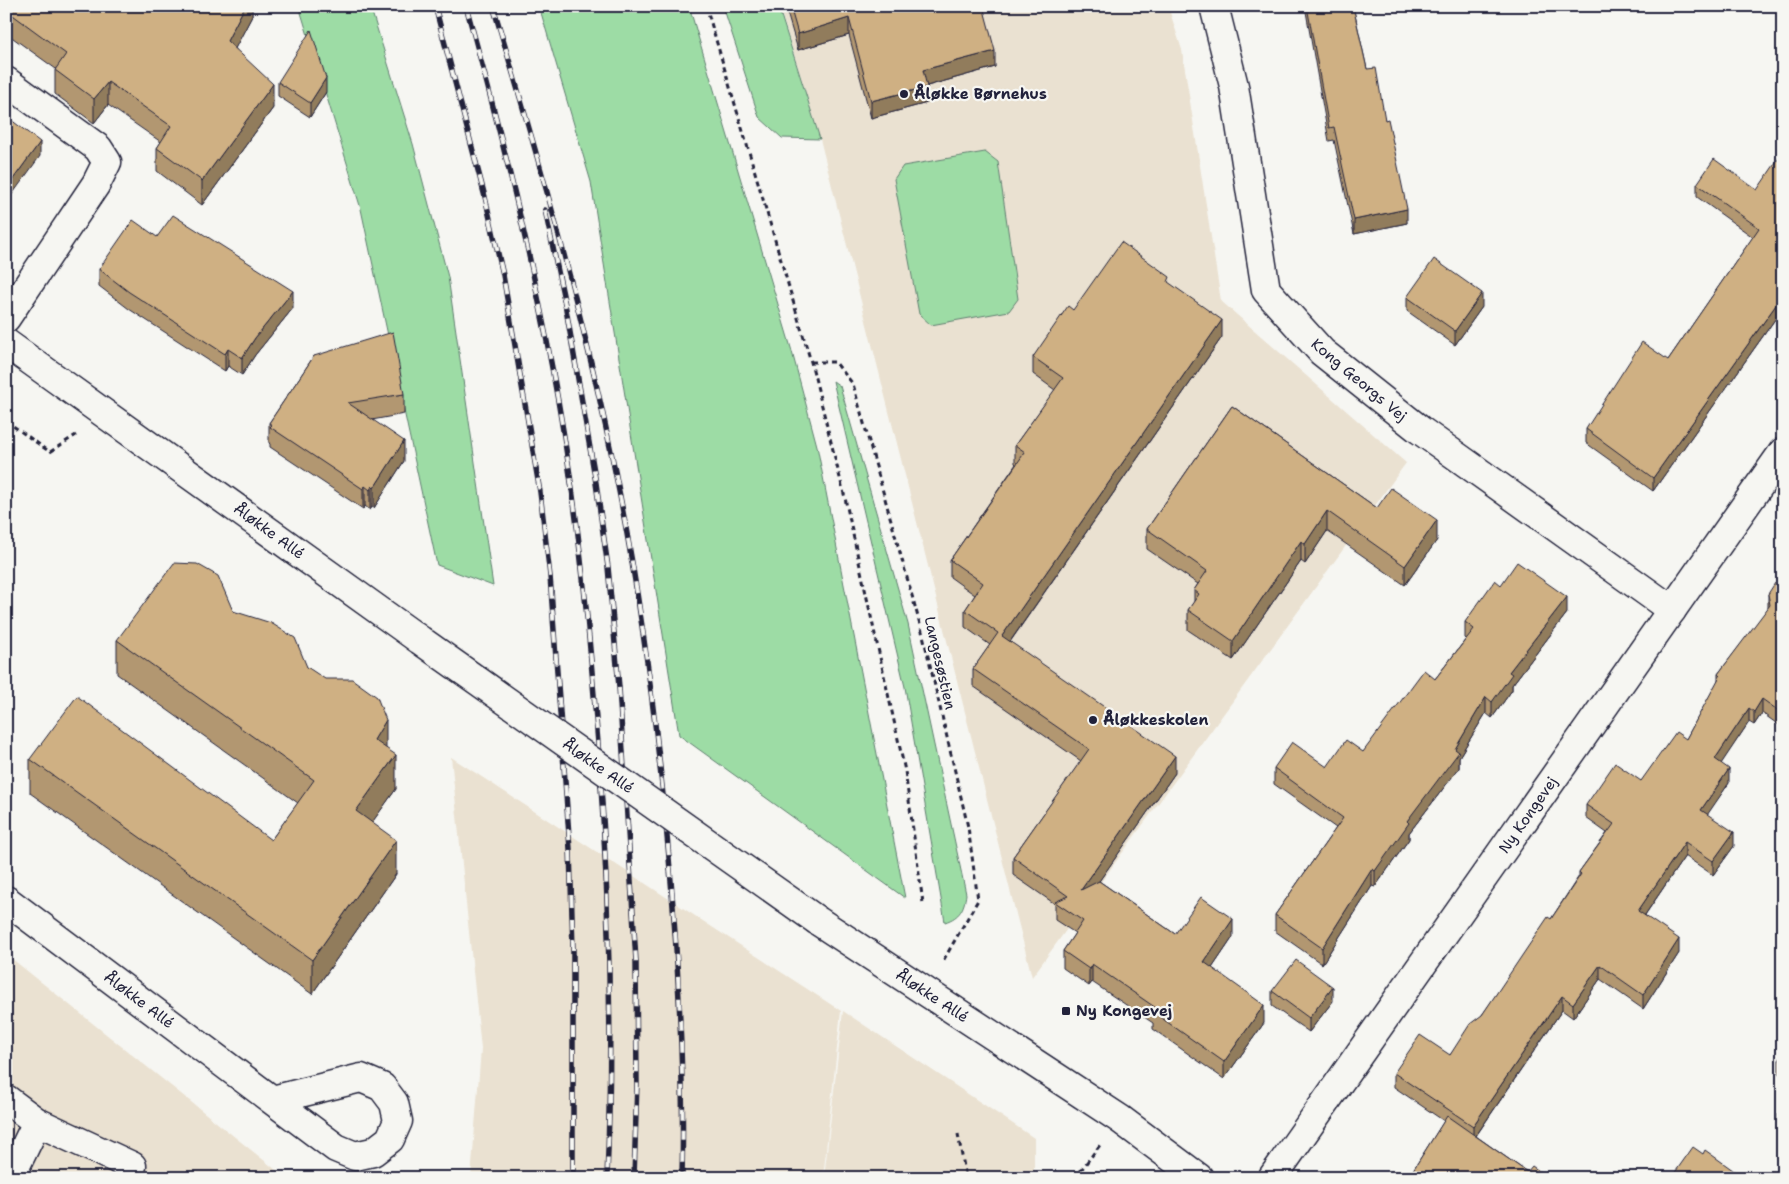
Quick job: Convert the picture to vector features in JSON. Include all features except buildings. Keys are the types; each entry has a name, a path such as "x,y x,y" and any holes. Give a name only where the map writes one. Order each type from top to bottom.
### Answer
{"street":[{"name":"Kong Georgs Vej","path":"1214,6 1234,86 1266,290 1322,352 1420,430 1672,610"},
{"path":"6,81 98,148 108,162 96,184 6,318"},
{"name":"Åløkke Allé","path":"6,343 420,640 818,921 1120,1119 1199,1178"},
{"name":"Ny Kongevej","path":"1272,1178 1783,452"},
{"name":"Åløkke Allé","path":"6,900 272,1100"},
{"path":"6,1098 37,1122 132,1166"},
{"path":"10,1178 37,1122"}],"path":[{"path":"706,6 811,362 845,498 903,761 923,903"},
{"name":"Langesøstien","path":"811,362 835,362 853,384 923,635 968,827 978,900 925,992"},
{"path":"6,421 50,452 107,415"},
{"path":"958,1134 966,1178"}],"shaded area":[{"name":"Åløkkeskolen","path":"779,6 1168,6 1182,50 1221,301 1406,463 1032,977 820,139"},
{"path":"451,757 841,1011 823,1178 471,1178 481,1049"},
{"path":"6,954 286,1178 6,1178"},
{"path":"843,1011 1034,1138 1034,1178 824,1178"}],"green space":[{"path":"299,6 370,6 413,144 448,277 493,586 437,565 361,209"},
{"path":"539,6 689,6 791,348 817,446 905,898 679,735 591,182"},
{"path":"723,6 778,6 820,139 782,138 759,117"},
{"path":"985,152 998,162 1018,299 1009,311 931,325 919,314 894,179 903,166"},
{"path":"833,381 840,386 908,624 966,894 964,904 958,915 945,922 905,687"}],"railway":[{"path":"435,6 485,197 503,275 540,492 550,576 570,849 573,950 573,1178"},
{"path":"466,6 513,186 540,306 563,428 580,552 590,647 605,852 610,1015 607,1178"},
{"path":"493,6 528,124 591,361 625,520 638,598 659,756 676,938 681,1034 682,1178"},
{"path":"545,210 566,309 596,483 608,567 619,687 636,961 637,1082 634,1178"}],"place":[{"name":"Åløkke Børnehus","path":"904,94"},
{"name":"Åløkkeskolen","path":"1093,720"},
{"name":"Ny Kongevej","path":"1066,1011"}]}
